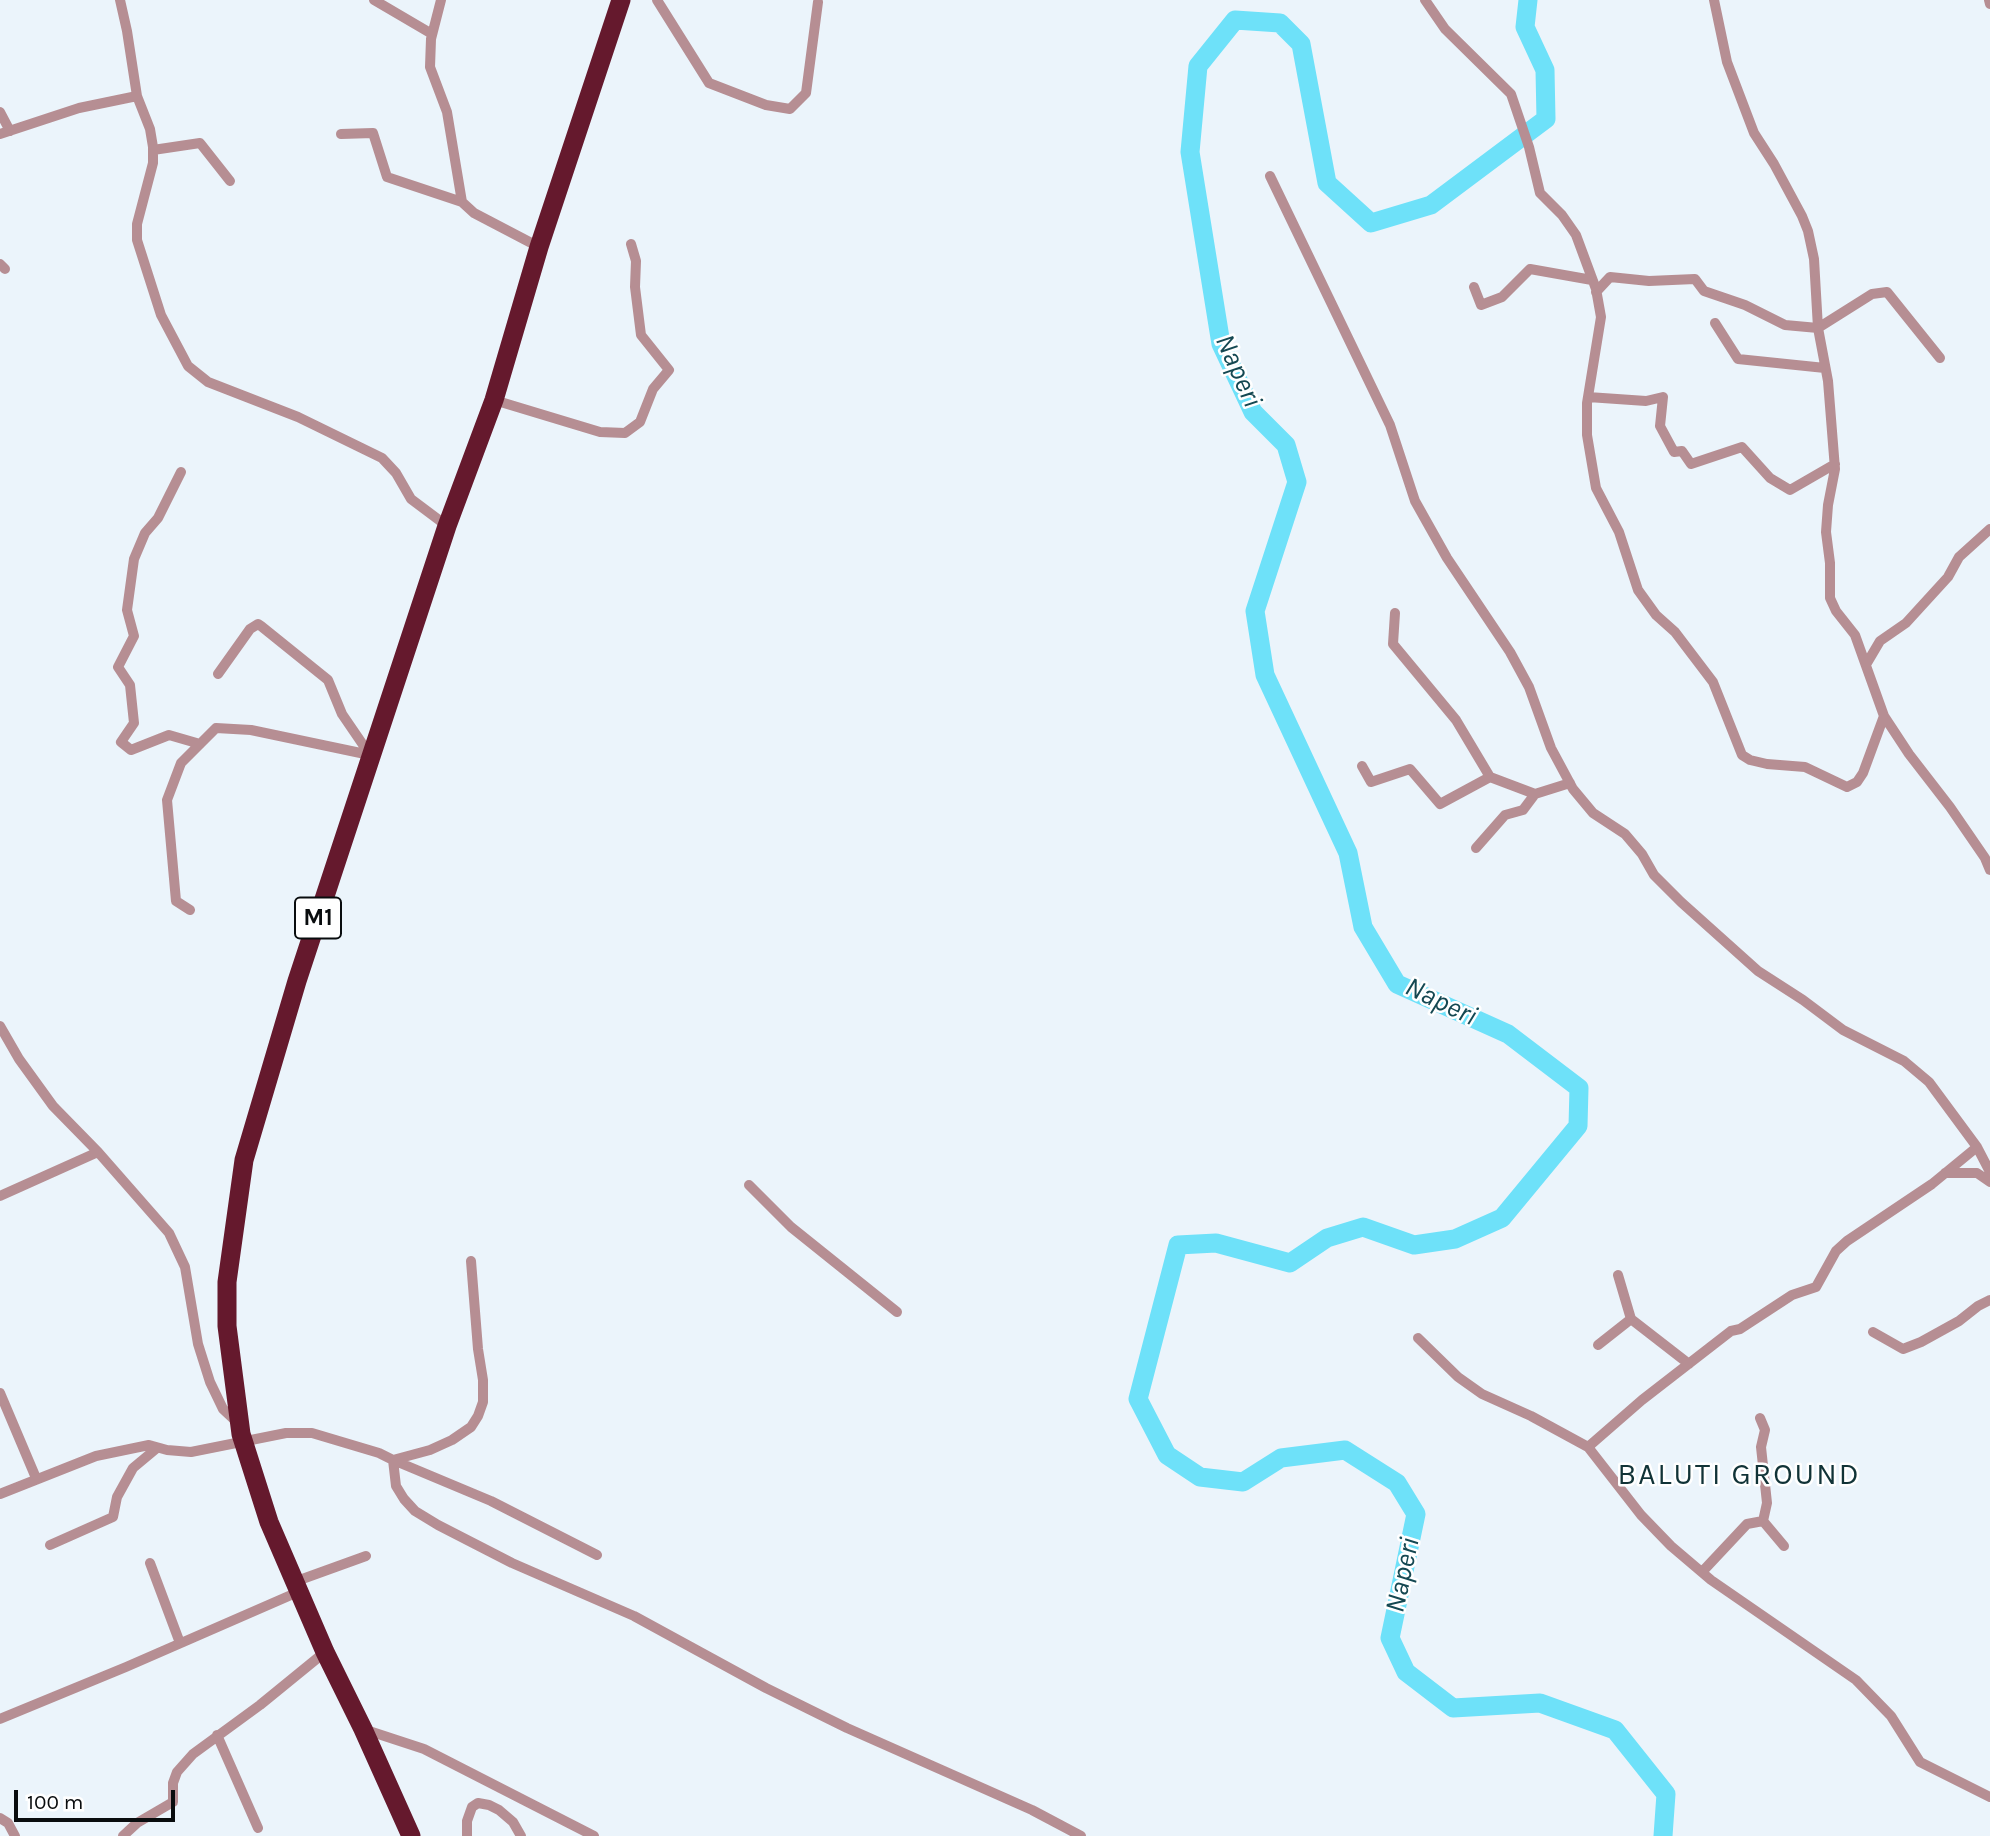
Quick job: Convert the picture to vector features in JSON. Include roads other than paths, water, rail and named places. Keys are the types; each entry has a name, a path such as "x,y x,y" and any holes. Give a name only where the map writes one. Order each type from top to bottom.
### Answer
{"highway":[{"name":"M1","path":"406,1834 363,1728 325,1652 269,1522 242,1433 227,1326 227,1293 244,1160 297,981 447,526 494,400 539,247 621,0"}],"street":[{"path":"120,0 137,96 150,129 153,150 153,163 137,225 137,240 161,314 188,366 208,382 298,417 382,458 396,473 411,499 447,526"},
{"path":"374,0 432,34"},
{"path":"441,0 432,34 430,67 447,112 462,202"},
{"path":"657,0 709,83 766,104 790,109 806,93 818,2"},
{"path":"1425,0 1445,29 1477,63 1504,85 1516,102 1540,193 1562,215 1576,235 1596,292 1601,317 1588,397 1587,435 1596,488 1619,532 1638,590 1656,615 1675,632 1713,682 1742,755 1767,764 1805,767 1847,787 1857,782 1863,773 1884,716"},
{"path":"1714,0 1727,62 1754,133 1774,164 1808,231 1814,259 1818,328 1835,464 1826,532 1830,563 1830,598 1836,611 1855,635 1884,716 1950,807 1985,858 1990,870"},
{"path":"0,112 5,132 79,108 137,96"},
{"path":"341,134 373,133 387,177 462,202 474,213 539,247"},
{"path":"153,150 200,143 230,181"},
{"path":"1270,176 1390,425 1415,501 1447,558 1510,652 1529,687 1551,748 1570,783 1593,813 1625,834 1642,854 1654,875 1758,971 1843,1030 1904,1061 1929,1082 1977,1147 1990,1172"},
{"path":"494,400 600,432 625,433 640,422 653,389 669,370 641,335 635,288 636,261 631,244"},
{"path":"1474,287 1481,305 1502,297 1530,269 1592,280"},
{"path":"1596,292 1610,276 1649,281 1695,279 1704,291 1745,305 1784,325 1818,328 1872,294 1888,292 1940,358"},
{"path":"1715,323 1738,359 1825,368"},
{"path":"1588,397 1646,401 1662,397 1660,426 1674,452 1682,451 1690,464 1742,447 1770,478 1790,490 1835,464"},
{"path":"181,472 158,518 145,533 134,559 127,610 134,636 118,667 130,685 134,723 121,742 131,750 169,735 200,744"},
{"path":"1867,663 1880,641 1906,623 1948,577 1959,557 1990,529"},
{"path":"1395,613 1393,644 1456,720 1490,777 1535,794"},
{"path":"218,674 250,629 258,624 328,680 342,714 370,755"},
{"path":"190,910 176,901 167,800 181,763 216,728 251,730 370,755"},
{"path":"1363,766 1371,782 1410,769 1440,804 1490,777"},
{"path":"1476,848 1505,815 1523,810 1535,794 1570,783"},
{"path":"0,1026 19,1059 53,1106 98,1152 169,1233 185,1267 198,1344 211,1382 223,1409 242,1433"},
{"path":"1588,1447 1642,1400 1731,1331 1740,1329 1792,1295 1816,1287 1836,1251 1847,1241 1945,1173 1977,1147"},
{"path":"0,1196 98,1152"},
{"path":"1945,1173 1977,1173 1990,1182"},
{"path":"749,1185 791,1227 897,1312"},
{"path":"393,1460 430,1450 452,1440 471,1427 478,1416 483,1402 483,1380 471,1261"},
{"path":"1618,1275 1631,1319 1689,1364"},
{"path":"1873,1332 1903,1349 1959,1321 1990,1300"},
{"path":"1598,1345 1631,1319"},
{"path":"1418,1338 1458,1377 1482,1394 1531,1416 1588,1447 1641,1515 1671,1546 1702,1572 1856,1680 1891,1716 1920,1762 1990,1797"},
{"path":"0,1392 36,1478"},
{"path":"1760,1418 1765,1430 1762,1447 1767,1503 1763,1521"},
{"path":"0,1494 96,1456 149,1446 191,1452 242,1433 312,1433 379,1453 491,1501 597,1555"},
{"path":"50,1545 113,1517 117,1497 133,1468 157,1448"},
{"path":"393,1460 396,1486 404,1499 415,1511 438,1525 512,1563 634,1616 766,1688 847,1728 1032,1810 1081,1836"},
{"path":"1702,1572 1746,1524 1763,1521"},
{"path":"1763,1521 1784,1545"},
{"path":"0,1718 180,1643 366,1556"},
{"path":"150,1563 180,1643"},
{"path":"123,1836 137,1823 173,1801 173,1783 177,1772 193,1754 261,1705 325,1652"},
{"path":"363,1728 424,1749 594,1836"},
{"path":"217,1735 258,1828"},
{"path":"467,1836 467,1821 472,1807 478,1804 499,1810 513,1822 521,1836"},
{"path":"0,1818 8,1823 16,1836"}],"waterway":[{"name":"Naperi","path":"1528,0 1525,27 1545,70 1546,119 1431,205 1371,223 1327,183 1301,44 1280,23 1235,20 1198,66 1190,152 1221,344 1253,412 1286,445 1297,482 1255,611 1265,675 1348,853 1363,927 1397,984 1508,1034 1579,1088 1578,1126 1502,1218 1455,1239 1414,1245 1363,1227 1327,1238 1290,1263 1216,1243 1178,1245 1138,1399 1167,1455 1200,1477 1243,1482 1281,1458 1345,1450 1397,1483 1416,1514 1390,1638 1406,1672 1453,1708 1540,1703 1615,1730 1666,1794 1663,1836"}],"district":[{"name":"BALUTI GROUND","path":"1739,1475"}]}
